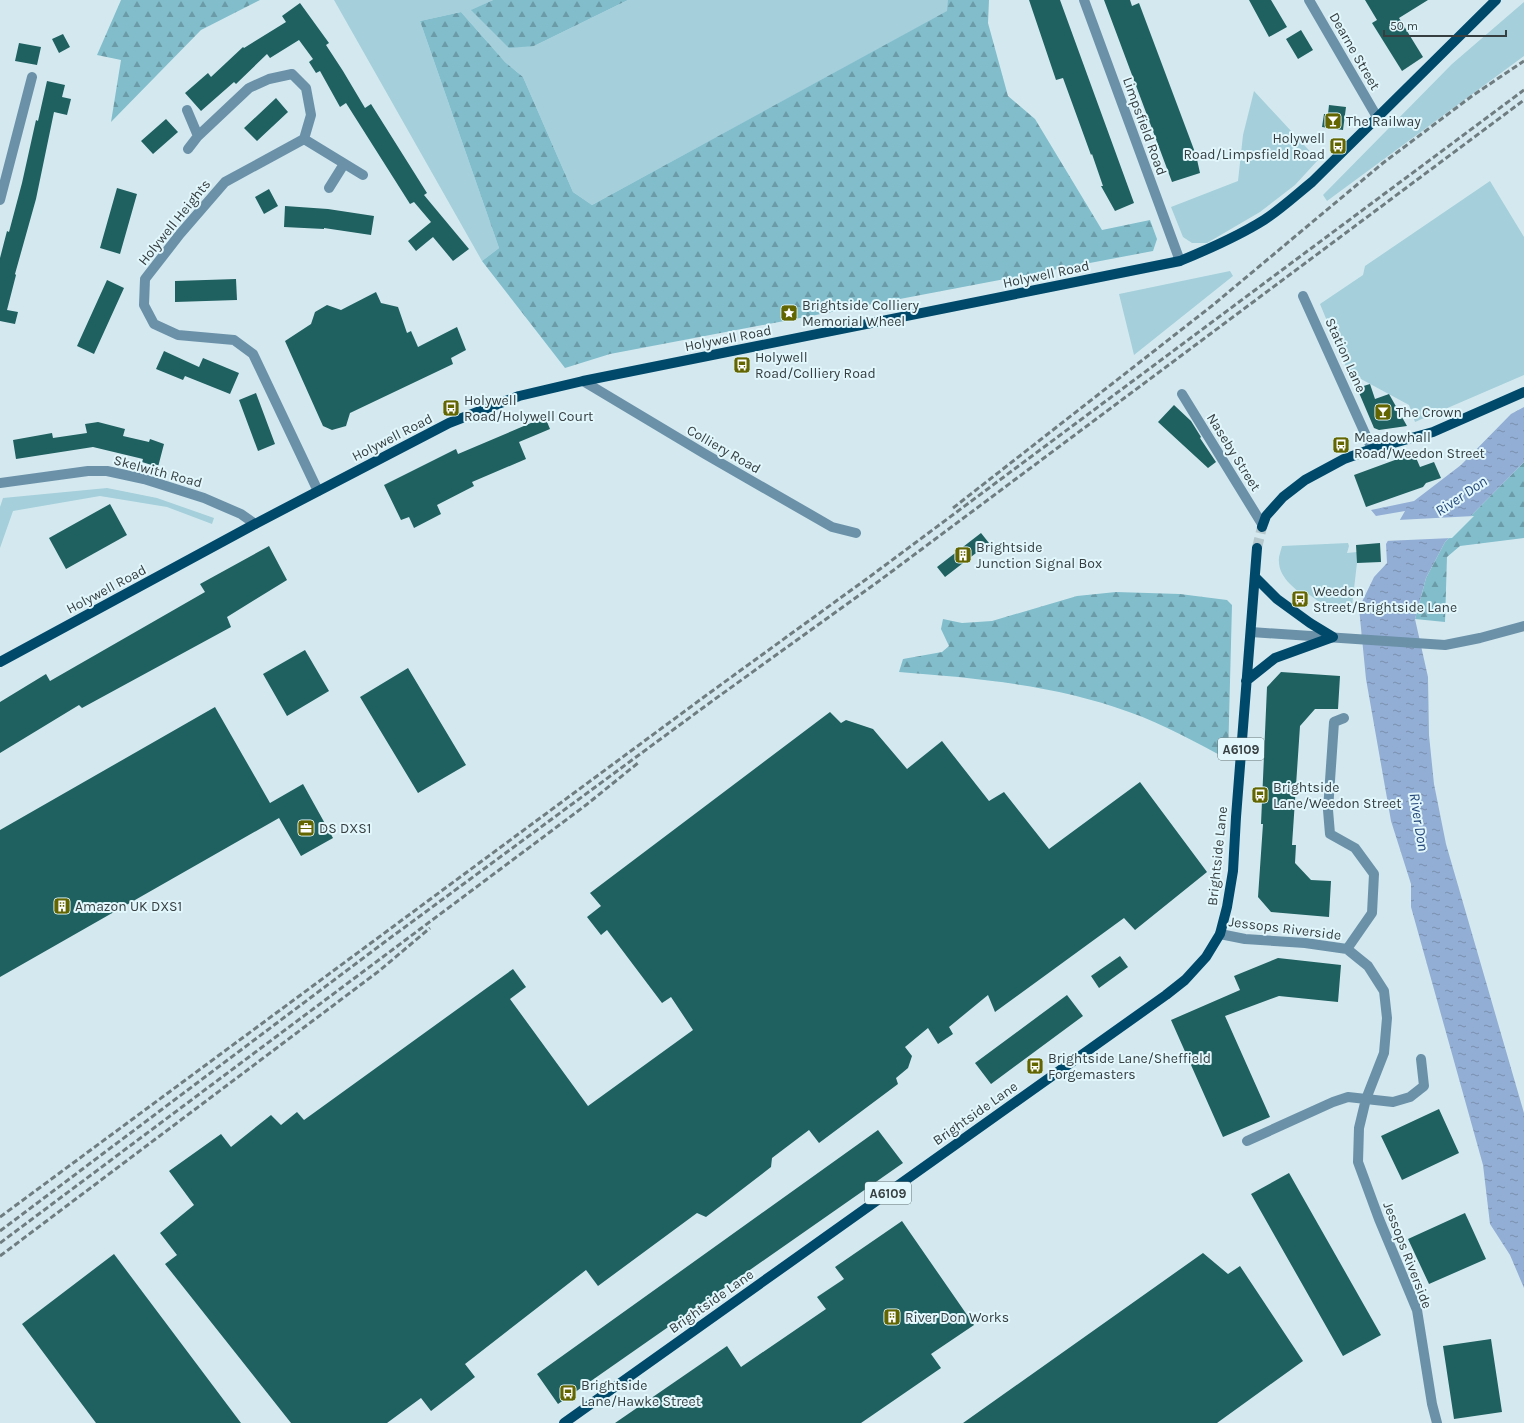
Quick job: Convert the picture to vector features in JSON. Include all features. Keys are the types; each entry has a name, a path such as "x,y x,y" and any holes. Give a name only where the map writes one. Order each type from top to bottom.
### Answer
{"main road":[{"name":"Holywell Road","path":"0,662 255,524 450,423 519,396 583,380 1180,261 1212,248 1264,220 1312,182 1493,1"},
{"path":"1262,525 1266,516 1274,506 1305,480 1344,459 1372,449 1433,432 1524,392"},
{"name":"A6109","path":"1251,632 1257,548"},
{"path":"1255,577 1277,599 1310,623 1333,637"},
{"name":"Brightside Lane","path":"564,1423 1177,986 1206,957 1220,934 1227,907 1233,872 1246,681 1251,632"},
{"path":"1246,681 1275,658 1333,637"}],"street":[{"name":"Limpsfield Road","path":"1084,0 1180,261"},
{"name":"Dearne Street","path":"1309,0 1377,117"},
{"path":"188,149 198,136 249,88 269,78 292,74 306,88 311,115 304,139 363,175"},
{"path":"0,200 32,77"},
{"path":"187,110 198,136"},
{"name":"Holywell Heights","path":"304,139 225,182 180,234 145,279 144,305 154,324 178,335 234,340 253,354 318,491"},
{"path":"329,188 344,164"},
{"name":"Station Lane","path":"1303,296 1372,449"},
{"name":"Colliery Road","path":"583,380 705,454 832,527 856,533"},
{"name":"Naseby Street","path":"1182,394 1262,525"},
{"name":"Skelwith Road","path":"0,483 88,471 107,471 144,479 204,498 241,514 255,524"},
{"path":"1251,632 1445,645 1480,638 1524,626"},
{"name":"Jessops Riverside","path":"1344,718 1334,722 1328,810 1330,834 1355,848 1374,874 1372,913 1347,949"},
{"name":"Jessops Riverside","path":"1220,934 1245,939 1305,943 1347,949 1368,966 1384,991 1387,1018 1384,1053 1366,1099 1359,1128 1358,1162 1379,1219 1417,1310 1432,1404 1437,1423"},
{"path":"1247,1141 1333,1102 1348,1097 1393,1102 1410,1097 1424,1086 1422,1060"}],"shaded area":[{"path":"334,0 493,0 472,10 534,46 628,0 948,0 948,11 592,205 573,192 523,77 505,62 461,12 420,21 499,248 482,261"},
{"path":"1524,2 1524,56 1327,201 1323,195 1452,64"},
{"path":"1254,91 1318,160 1295,185 1260,212 1207,243 1192,243 1183,237 1171,207 1238,181 1243,135"},
{"path":"1490,181 1524,237 1524,375 1415,422 1409,405 1348,372 1320,304 1363,275 1365,266"},
{"path":"1230,271 1233,276 1134,355 1119,294"},
{"path":"107,488 157,498 214,518 212,524 167,507 100,496 13,511 0,548 0,507 3,498"},
{"path":"1348,543 1349,546 1347,553 1357,552 1352,606 1333,612 1307,593 1305,596 1296,590 1284,577 1279,560 1282,546"}],"green space":[{"path":"121,0 260,0 201,30 111,122 121,60 97,55"},
{"path":"493,0 628,0 534,46 509,48 471,10"},
{"path":"948,0 989,0 988,23 1008,96 1035,119 1102,230 1150,220 1157,239 1153,251 610,354 565,368 482,261 499,248 420,21 461,12 505,62 523,77 573,192 592,205 947,11"},
{"path":"1524,462 1524,538 1460,546 1447,557 1445,622 1415,619 1426,578 1445,542"},
{"path":"1116,592 1180,594 1227,600 1232,605 1228,759 1142,717 1073,695 986,680 899,672 903,659 942,652 949,646 941,629 943,619 962,623 992,621 1077,596"}],"water":[{"name":"River Don","path":"1524,407 1524,462 1445,542 1426,578 1415,619 1428,677 1429,735 1434,784 1446,844 1524,1113 1524,1288 1510,1255 1490,1224 1483,1165 1411,907 1411,884 1391,821 1366,679 1359,608 1374,577 1387,563 1386,544 1405,511 1376,516 1371,510 1414,501 1461,465 1511,414"}],"pier":[{"path":"1474,516 1452,538 1385,541 1398,520"}],"building":[{"path":"1029,0 1060,0 1134,203 1115,211 1101,186 1103,186 1092,154 1091,155 1063,78 1056,80"},
{"path":"1104,0 1130,0 1132,6 1139,3 1196,155 1200,173 1172,182"},
{"path":"1249,0 1271,0 1287,27 1269,37"},
{"path":"1365,0 1428,0 1399,18 1423,57 1402,71 1372,23 1377,20"},
{"path":"300,3 329,43 326,45 365,108 371,104 427,193 424,195 469,249 453,261 433,237 416,251 408,241 431,222 414,202 410,204 346,103 340,107 320,71 316,73 309,62 313,59 299,40 270,58 267,54 236,84 234,82 201,111 185,93 208,73 211,77 243,47 244,48 286,22 282,16"},
{"path":"1301,30 1313,50 1298,59 1286,39"},
{"path":"63,34 70,47 59,53 52,39"},
{"path":"19,43 41,47 37,65 15,61"},
{"path":"47,81 65,85 62,97 71,99 67,115 54,112 36,199 15,274 7,310 18,312 15,324 0,321 0,258 7,231 9,232"},
{"path":"276,98 288,112 257,141 244,128"},
{"name":"The Railway","path":"1329,105 1346,107 1343,130 1322,127 1324,114 1328,114"},
{"path":"166,119 178,132 153,154 141,141"},
{"path":"117,188 137,194 120,254 100,248"},
{"path":"269,189 278,206 264,214 255,197"},
{"path":"285,206 328,209 374,216 371,235 324,228 284,227"},
{"path":"236,279 237,300 175,302 175,281"},
{"path":"107,280 124,288 94,354 77,346"},
{"path":"376,292 381,303 398,307 407,333 411,331 418,347 457,327 466,350 451,358 453,364 350,413 346,426 332,430 323,426 285,341 311,324 315,312 327,305 341,310"},
{"path":"164,351 199,367 203,358 239,373 230,394 185,376 183,380 156,369"},
{"name":"The Crown","path":"1370,384 1375,399 1389,394 1407,426 1379,430 1374,428 1357,388"},
{"path":"256,393 275,444 258,451 239,400"},
{"path":"1174,405 1191,421 1216,462 1208,468 1158,422"},
{"path":"545,417 550,429 519,442 526,459 472,482 474,486 437,505 441,514 414,528 409,517 401,520 384,485 456,449 458,454"},
{"path":"98,422 125,429 123,436 149,442 150,439 164,444 158,467 142,462 143,459 93,447 16,459 13,440 52,433 53,438 87,433 85,424"},
{"path":"1414,453 1420,467 1434,462 1441,478 1426,483 1423,487 1366,507 1354,475"},
{"path":"110,504 127,535 66,569 49,538"},
{"name":"Brightside Junction Signal Box","path":"981,533 989,543 945,577 937,567"},
{"path":"1380,543 1381,562 1357,563 1356,545"},
{"path":"269,546 287,580 227,617 231,627 82,708 79,705 0,753 0,702 46,674 50,681 205,592 200,584"},
{"path":"305,650 329,691 287,716 263,674"},
{"path":"408,668 466,765 418,793 360,697"},
{"path":"1281,672 1340,676 1338,709 1315,709 1300,726 1292,845 1296,845 1295,863 1311,880 1331,881 1329,917 1271,912 1258,897 1263,824 1261,824 1267,687"},
{"name":"Amazon UK DXS1","path":"215,707 270,803 303,784 333,838 301,856 279,818 0,977 0,830"},
{"path":"830,712 841,723 846,720 873,729 907,769 942,741 989,801 1004,792 1049,849 1140,782 1207,872 1135,930 1124,918 995,1012 988,995 949,1027 953,1034 938,1044 928,1028 905,1047 912,1056 908,1068 896,1078 898,1084 819,1143 809,1130 772,1158 771,1167 706,1217 697,1213 598,1286 586,1270 465,1364 475,1377 431,1411 421,1398 387,1423 291,1423 165,1264 177,1255 160,1233 194,1205 169,1171 221,1134 231,1147 271,1115 281,1125 297,1112 304,1120 513,969 526,987 510,999 588,1106 693,1030 671,997 662,1003 607,930 601,935 587,917 601,906 590,893"},
{"path":"1120,956 1128,967 1099,988 1091,976"},
{"path":"1278,958 1341,965 1338,1002 1279,996 1225,1016 1270,1117 1223,1137 1171,1020 1240,990 1234,976"},
{"path":"1067,995 1083,1016 991,1084 975,1063"},
{"path":"1439,1109 1459,1153 1402,1180 1381,1136"},
{"path":"878,1130 903,1163 558,1404 537,1374"},
{"path":"1289,1173 1381,1335 1343,1356 1251,1194"},
{"path":"1465,1213 1486,1259 1429,1284 1408,1239"},
{"name":"River Don Works","path":"902,1221 974,1325 931,1354 941,1368 861,1423 615,1423 727,1346 741,1367 826,1309 817,1297 844,1279 835,1267"},
{"path":"1203,1253 1228,1274 1240,1266 1303,1361 1217,1423 963,1423"},
{"path":"114,1254 241,1423 96,1423 22,1324"},
{"path":"1491,1339 1502,1412 1454,1419 1443,1346"}],"tunnel":[{"path":"1257,548 1262,527"}],"railway":[{"path":"953,508 1213,305 1383,163 1472,96 1524,61"},
{"path":"0,1217 708,694 872,575 1524,90"},
{"path":"0,1231 386,941 715,699 879,581 1524,100"},
{"path":"0,1243 586,805 638,763"},
{"path":"0,1256 379,971 430,928"}],"place":[{"name":"The Railway","path":"1333,121"},
{"name":"Holywell Road/Limpsfield Road","path":"1338,146"},
{"name":"Brightside Colliery Memorial Wheel","path":"789,313"},
{"name":"Holywell Road/Colliery Road","path":"742,365"},
{"name":"Holywell Road/Holywell Court","path":"451,408"},
{"name":"The Crown","path":"1383,412"},
{"name":"Meadowhall Road/Weedon Street","path":"1341,445"},
{"name":"Brightside Junction Signal Box","path":"963,555"},
{"name":"Weedon Street/Brightside Lane","path":"1300,599"},
{"name":"Brightside Lane/Weedon Street","path":"1260,795"},
{"name":"DS DXS1","path":"306,828"},
{"name":"Amazon UK DXS1","path":"62,906"},
{"name":"Brightside Lane/Sheffield Forgemasters","path":"1035,1066"},
{"name":"River Don Works","path":"892,1317"},
{"name":"Brightside Lane/Hawke Street","path":"568,1393"}]}
